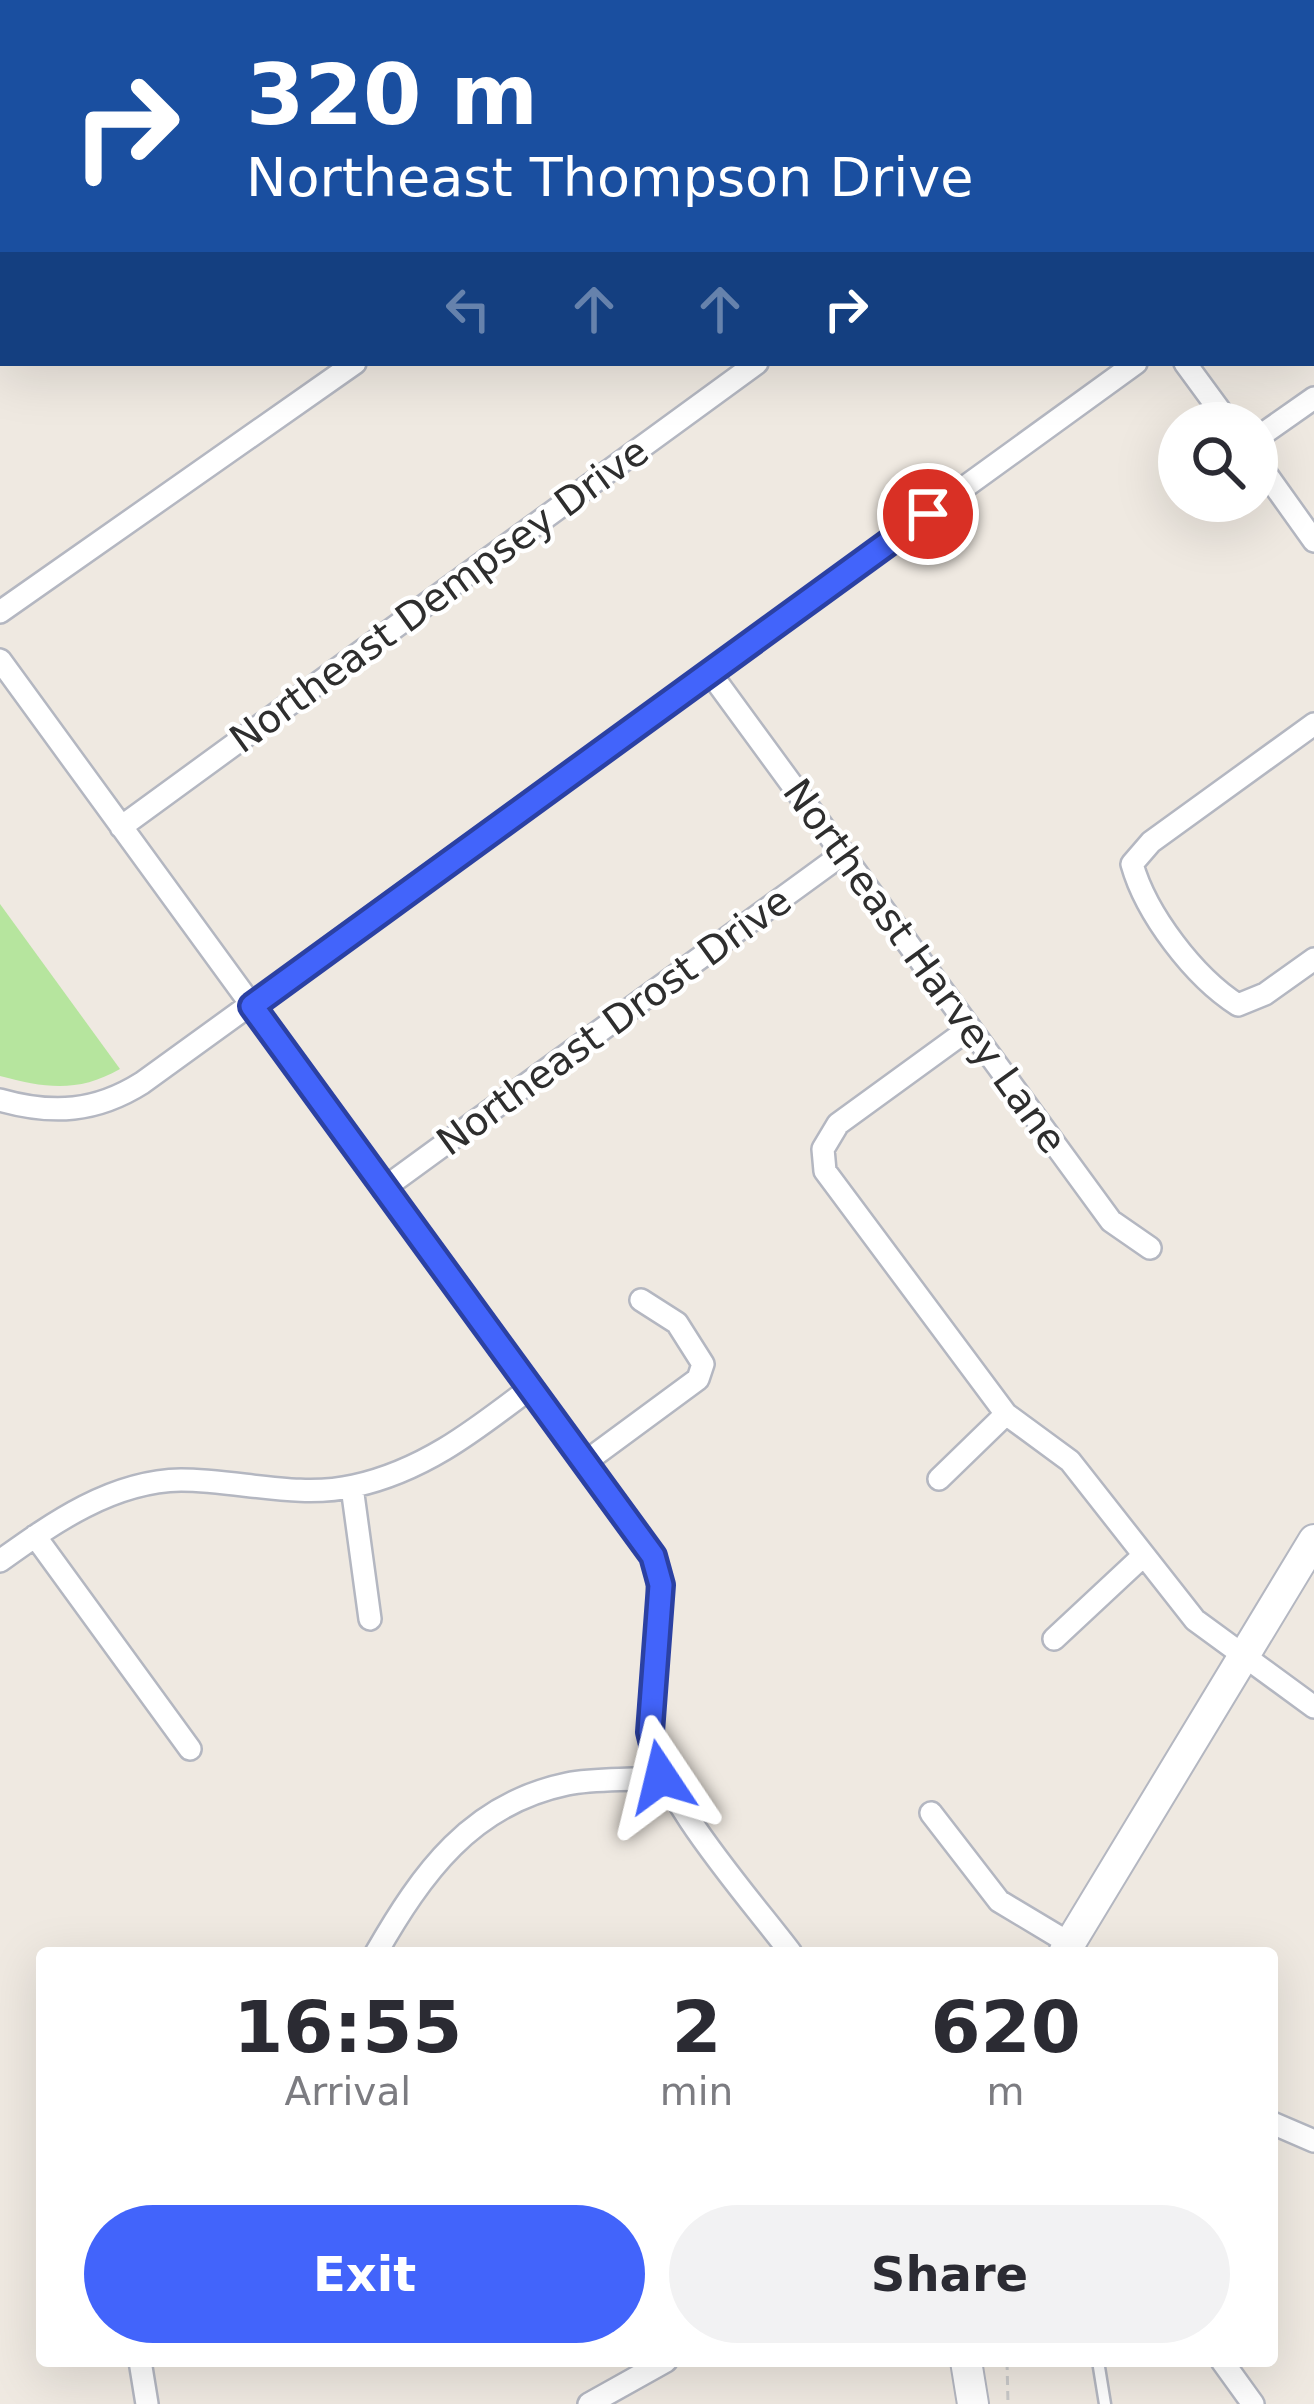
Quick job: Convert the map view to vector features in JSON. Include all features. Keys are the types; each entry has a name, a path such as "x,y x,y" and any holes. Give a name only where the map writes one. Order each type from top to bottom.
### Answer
{"main road":[{"path":"1068,1947 1314,1540"},
{"path":"959,2404 962,2367"},
{"path":"964,2367 977,2404"},
{"path":"977,2404 980,2367"}],"street":[{"path":"0,612 351,366"},
{"name":"Northeast Dempsey Drive","path":"122,827 753,366"},
{"path":"0,1100 72,1111 111,1102 252,1006 1132,366"},
{"path":"1187,366 1214,402"},
{"path":"1278,423 1314,398"},
{"path":"1278,491 1314,542"},
{"path":"0,660 653,1556 661,1585 650,1732 661,1777 787,1947"},
{"name":"Northeast Harvey Lane","path":"711,674 1111,1221 1150,1248"},
{"path":"1314,724 1151,842 1132,865 1139,889 1211,988 1238,1005 1265,994 1314,959"},
{"name":"Northeast Drost Drive","path":"383,1189 844,853"},
{"path":"970,1028 838,1124 823,1149 825,1171 1006,1414 1070,1461 1195,1620 1314,1707"},
{"path":"584,1463 698,1379 703,1364 677,1323 641,1300"},
{"path":"0,1561 97,1500 178,1480 325,1491 352,1487 423,1464 529,1390"},
{"path":"939,1479 1006,1414"},
{"path":"352,1487 370,1619"},
{"path":"35,1536 190,1749"},
{"path":"1054,1639 1143,1556"},
{"path":"380,1947 438,1856 469,1828 520,1797 554,1788 661,1777"},
{"path":"931,1813 999,1901 1066,1947"},
{"path":"1278,2125 1314,2140"},
{"path":"141,2367 147,2404"},
{"path":"589,2404 655,2367"},
{"path":"1225,2367 1243,2400"}],"lane":[{"path":"1099,2367 1105,2404"}],"path":[{"path":"1007,2367 1008,2404"}],"green space":[{"path":"0,904 120,1069 90,1082 61,1086 0,1076"}],"route":[{"path":"661,1777 650,1732 661,1585 653,1556 252,1006 928,514"}]}
